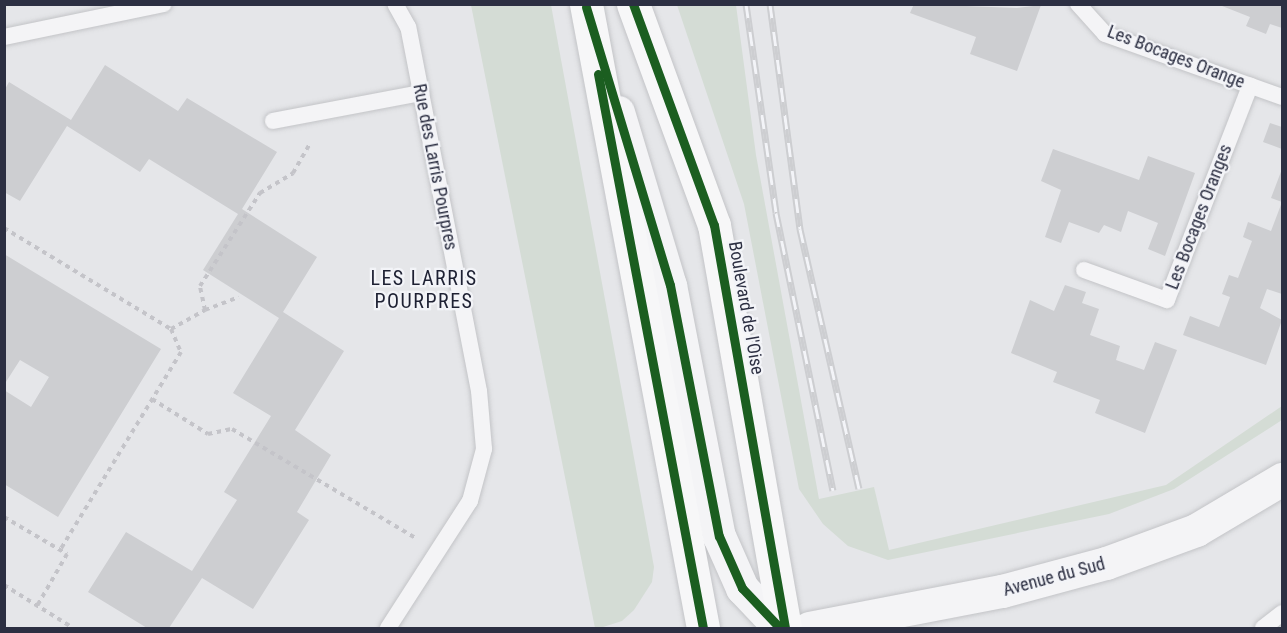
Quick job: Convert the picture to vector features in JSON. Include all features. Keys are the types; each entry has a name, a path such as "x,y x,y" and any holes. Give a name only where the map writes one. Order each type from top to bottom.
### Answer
{"main road":[{"name":"Boulevard de l'Oise","path":"633,4 714,225 784,628"},
{"path":"586,6 703,628"}],"street":[{"path":"586,6 670,285 719,536 742,588 780,628"},
{"name":"Avenue du Sud","path":"810,628 1002,591 1106,563 1196,530 1282,479"}],"lane":[{"path":"4,37 164,4"},
{"name":"Rue des Larris Pourpres","path":"387,628 470,501 484,448 479,391 408,27 395,4"},
{"path":"408,27 409,4"},
{"name":"Les Bocages Orange","path":"1078,4 1105,34 1282,97"},
{"name":"Les Bocages Oranges","path":"1084,270 1167,300 1250,86"},
{"path":"273,121 421,93"},
{"path":"1263,628 1281,618"}],"path":[{"path":"205,310 200,286 260,193 293,173 310,143 321,140"},
{"path":"4,228 171,329 181,352 60,550"},
{"path":"171,329 205,310 239,297"},
{"path":"152,399 208,434 232,429 438,551"},
{"path":"4,516 67,554 37,606"},
{"path":"4,585 73,628"}],"shaded area":[{"path":"471,5 551,5 654,567 652,582 634,610 622,621 600,628 595,628"},
{"path":"677,5 736,5 756,155 819,499 874,487 889,550 1166,485 1282,406 1282,420 1174,489 1109,514 888,560 848,546 823,524 799,489 744,204"}],"building":[{"path":"914,4 1017,8 1041,5 1017,71 970,54 976,37 910,13"},
{"path":"1217,4 1282,4 1282,28 1270,24 1266,34 1246,26 1250,17"},
{"path":"105,65 178,111 187,98 277,152 242,209 317,257 283,312 344,351 295,430 331,455 297,512 309,520 253,609 202,578 169,628 147,628 88,592 126,532 192,571 237,500 224,492 271,416 233,393 279,318 203,270 238,214 149,159 140,172 67,126 20,201 4,192 4,91 9,82 71,120"},
{"path":"1270,123 1282,127 1282,149 1263,142"},
{"path":"1053,149 1139,180 1148,156 1195,173 1165,256 1148,249 1158,223 1128,211 1121,232 1104,225 1099,233 1069,222 1061,243 1045,237 1061,190 1041,181"},
{"path":"1282,169 1282,202 1271,198"},
{"path":"1282,202 1282,294 1267,289 1260,308 1282,320 1266,365 1183,335 1190,316 1219,327 1230,297 1222,294 1229,275 1238,278 1252,241 1243,237 1248,222 1271,231"},
{"path":"4,254 161,349 58,517 4,484 4,390 31,407 49,377 20,360 4,385"},
{"path":"1065,285 1086,292 1082,303 1099,309 1090,335 1120,346 1116,360 1144,370 1155,342 1177,350 1145,433 1095,413 1100,400 1053,382 1057,372 1011,353 1030,300 1054,311"}],"railway":[{"path":"746,4 776,213 833,490"},
{"path":"770,4 800,229 859,488"}],"cycle path":[{"path":"633,4 714,225 785,628"},
{"path":"586,7 670,285 719,536 742,588 780,628"},
{"path":"598,74 703,628"}],"district":[{"name":"LES LARRIS POURPRES","path":"424,290"}]}
